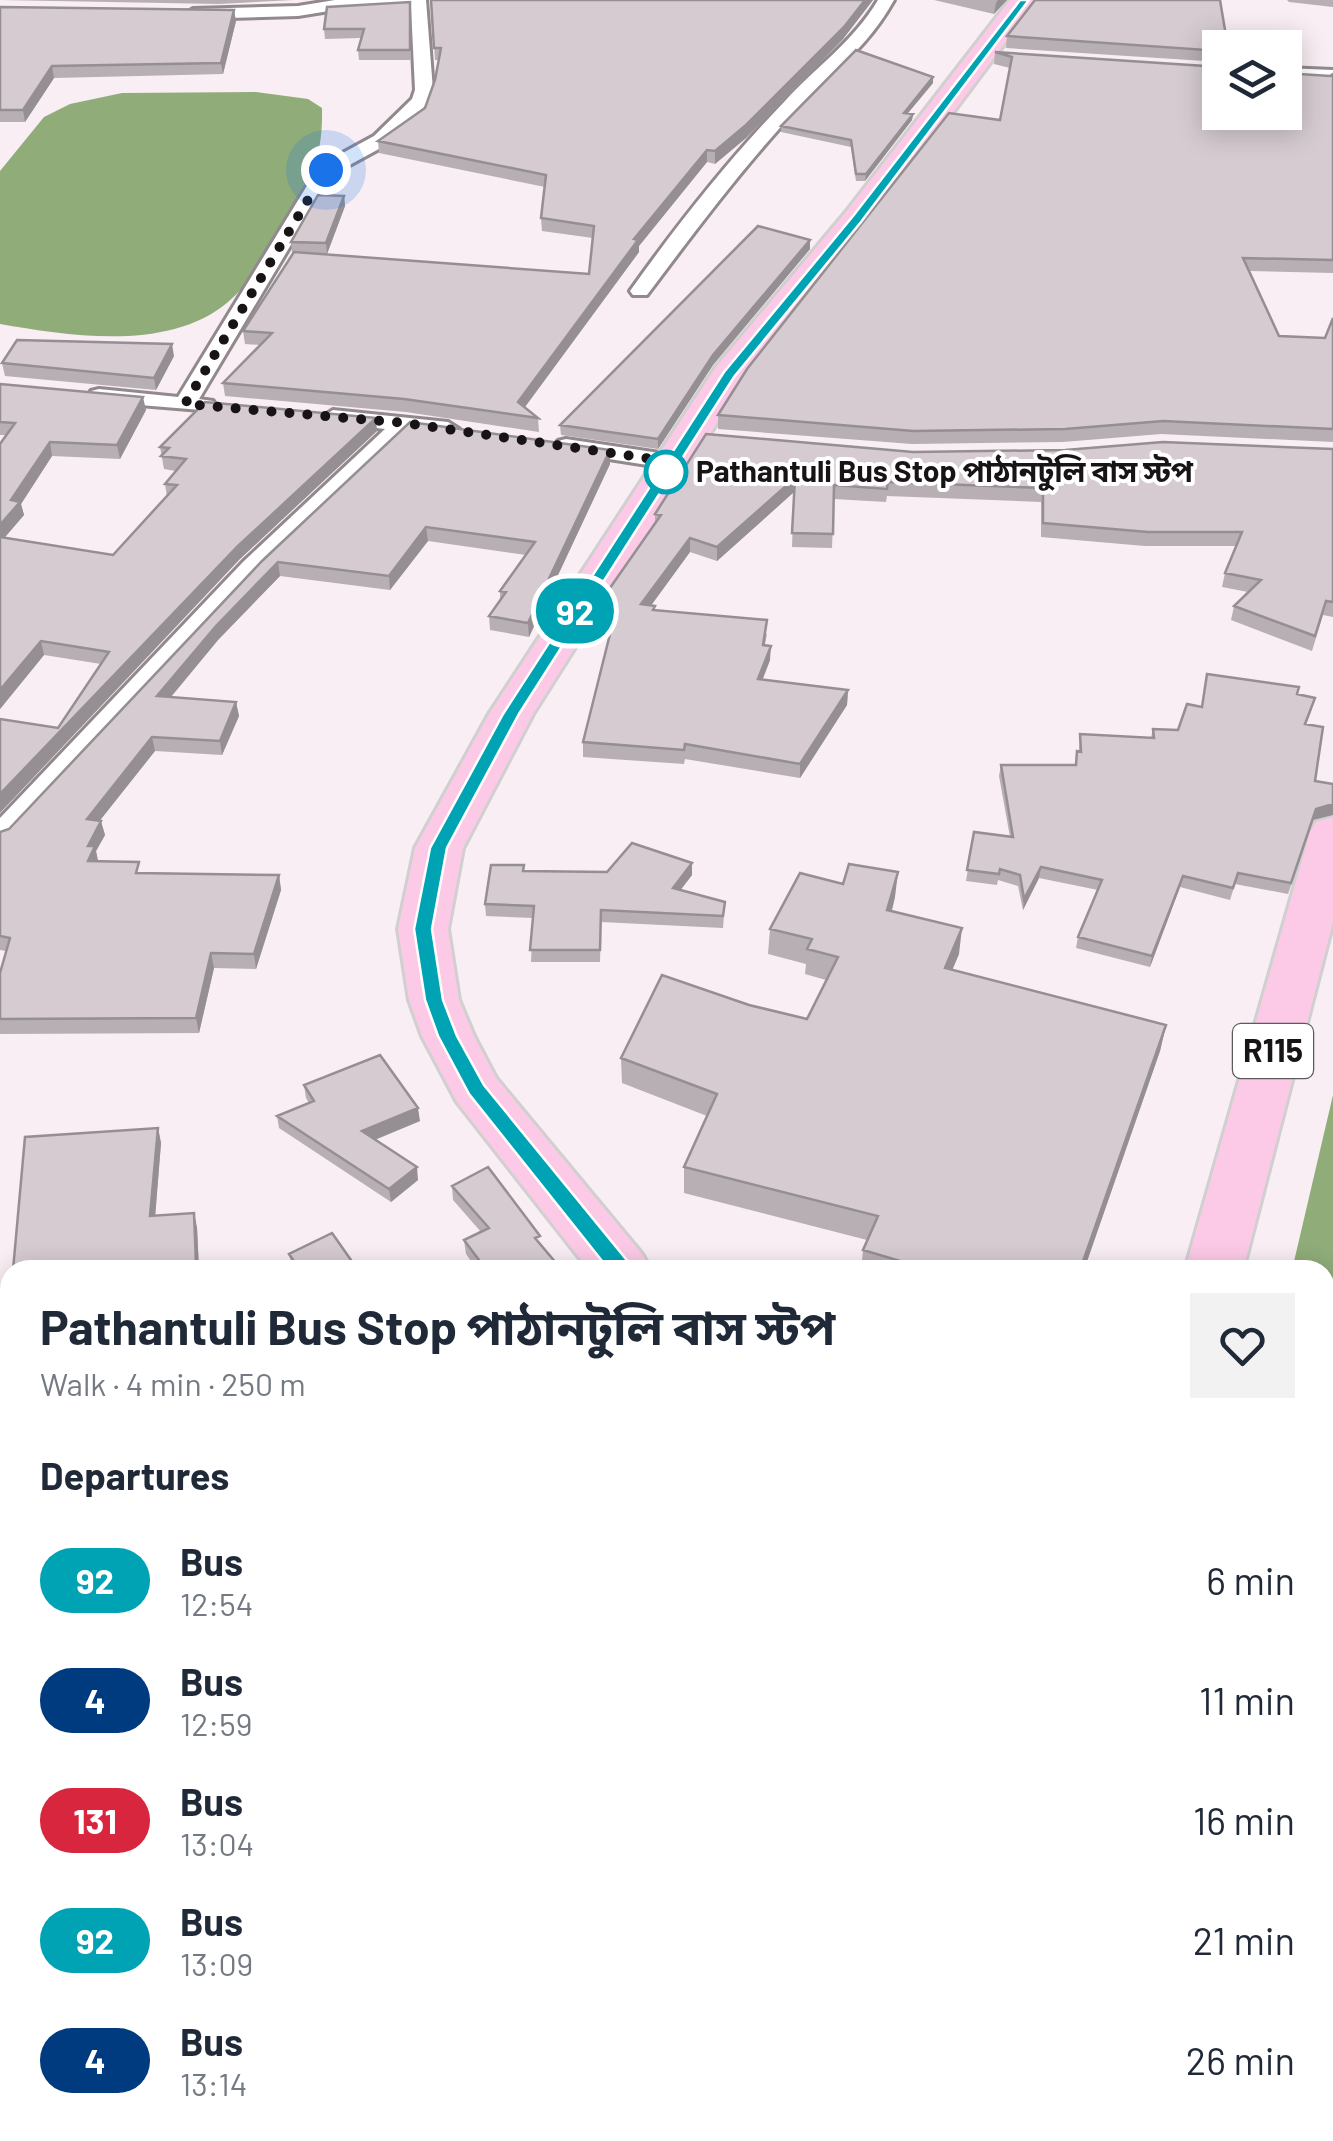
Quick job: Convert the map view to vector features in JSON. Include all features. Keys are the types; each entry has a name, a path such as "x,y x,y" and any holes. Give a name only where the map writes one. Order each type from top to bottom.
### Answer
{"main road":[{"path":"614,1260 476,1089 448,1036 434,1000 423,929 438,848 511,714 690,446 729,375 990,55 1024,0"},
{"name":"R115","path":"1217,1260 1333,832"}],"street":[{"path":"640,291 700,210 793,102 834,67 870,28 886,0"},
{"path":"171,15 298,11 342,2 429,2 420,101 380,140 326,170 185,404"},
{"path":"1302,74 1333,75"},
{"path":"70,393 222,407"},
{"path":"313,415 462,432"},
{"path":"0,836 252,567 405,423"},
{"path":"539,442 690,446"}],"shaded area":[{"path":"256,92 308,99 322,108 320,142 308,179 267,254 228,302 204,318 148,334 57,333 0,324 0,171 44,117 70,104 122,93"},
{"path":"1333,1095 1333,1260 1294,1260"}],"building":[{"path":"431,0 865,0 844,27 746,125 715,151 707,150 634,239 638,240 518,402 538,418 404,399 223,383 272,333 243,331 294,252 589,274 594,226 541,218 546,175 378,141 425,108 441,48 434,48"},
{"path":"1035,0 1220,0 1225,30 1202,30 1202,50 1007,36"},
{"path":"410,2 410,50 358,50 364,29 324,29 327,7"},
{"path":"0,7 234,10 221,63 52,66 23,110 0,110"},
{"path":"856,50 933,77 904,113 913,114 866,174 856,174 851,140 781,126"},
{"path":"995,52 1202,66 1202,130 1302,130 1302,74 1333,74 1333,260 1243,258 1279,336 1325,338 1333,318 1333,429 1163,421 1065,429 913,431 718,415 747,369 949,113 1000,120 1012,57"},
{"path":"318,195 344,196 326,243 291,242"},
{"path":"758,226 810,240 713,355 658,439 560,425"},
{"path":"17,340 172,344 154,378 2,363"},
{"path":"0,384 143,397 117,445 50,442 11,500 20,502 0,525 0,444 15,423 0,422"},
{"path":"205,402 376,418 238,546 0,794 0,719 58,728 109,652 41,641 0,690 0,537 113,555 177,485 165,484 186,459 161,456 169,448 160,447"},
{"path":"410,422 610,450 528,623 489,616 506,592 500,591 535,542 426,527 389,576 278,562 216,626 157,696 236,702 220,741 152,737 87,819 101,821 88,846 95,846 88,861 139,862 136,873 279,875 254,954 211,953 196,1018 0,1019 0,973 10,938 0,936 0,832 9,829 262,561"},
{"path":"706,434 913,452 1065,450 1163,442 1333,449 1333,602 1326,601 1315,636 1234,606 1261,580 1225,573 1242,532 1148,532 1043,523 1043,488 888,482 887,489 834,485 833,534 792,533 795,478 717,547 690,538 641,604 655,606 653,610 767,620 763,645 771,646 758,679 848,690 800,764 685,744 684,750 583,742 614,618 591,615 661,515 655,514"},
{"path":"1207,674 1299,687 1297,694 1315,698 1305,724 1323,727 1315,781 1333,784 1333,804 1316,809 1291,883 1238,873 1233,888 1183,876 1152,956 1078,937 1102,880 1041,867 1024,899 1020,875 1000,869 999,874 967,870 974,832 1013,837 1001,765 1076,765 1077,751 1081,752 1080,734 1154,738 1153,729 1178,730 1187,704 1202,707"},
{"path":"632,843 692,863 673,888 725,902 723,916 601,910 600,950 530,950 534,906 485,904 491,865 524,865 523,871 607,872"},
{"path":"849,864 898,872 887,910 962,928 945,968 1166,1025 1084,1260 896,1260 863,1250 878,1216 684,1167 717,1094 621,1058 662,975 749,1005 807,1019 838,957 807,949 812,939 770,929 800,873 843,884"},
{"path":"380,1055 418,1108 362,1131 417,1167 389,1189 277,1116 314,1101 304,1085"},
{"path":"158,1128 150,1216 194,1213 196,1260 14,1260 25,1137"},
{"path":"488,1167 554,1260 479,1260 464,1240 489,1228 452,1186"},
{"path":"332,1233 351,1260 293,1260 289,1254"}],"bus line":[{"name":"92","path":"614,1260 476,1089 448,1036 434,1000 423,929 438,848 511,714 729,375 857,219 1024,0"}],"place":[{"name":"Pathantuli Bus Stop পাঠানটুলি বাস স্টপ","path":"666,472"}],"route":[{"path":"326,170 185,404 405,423 673,462 666,472"}]}
